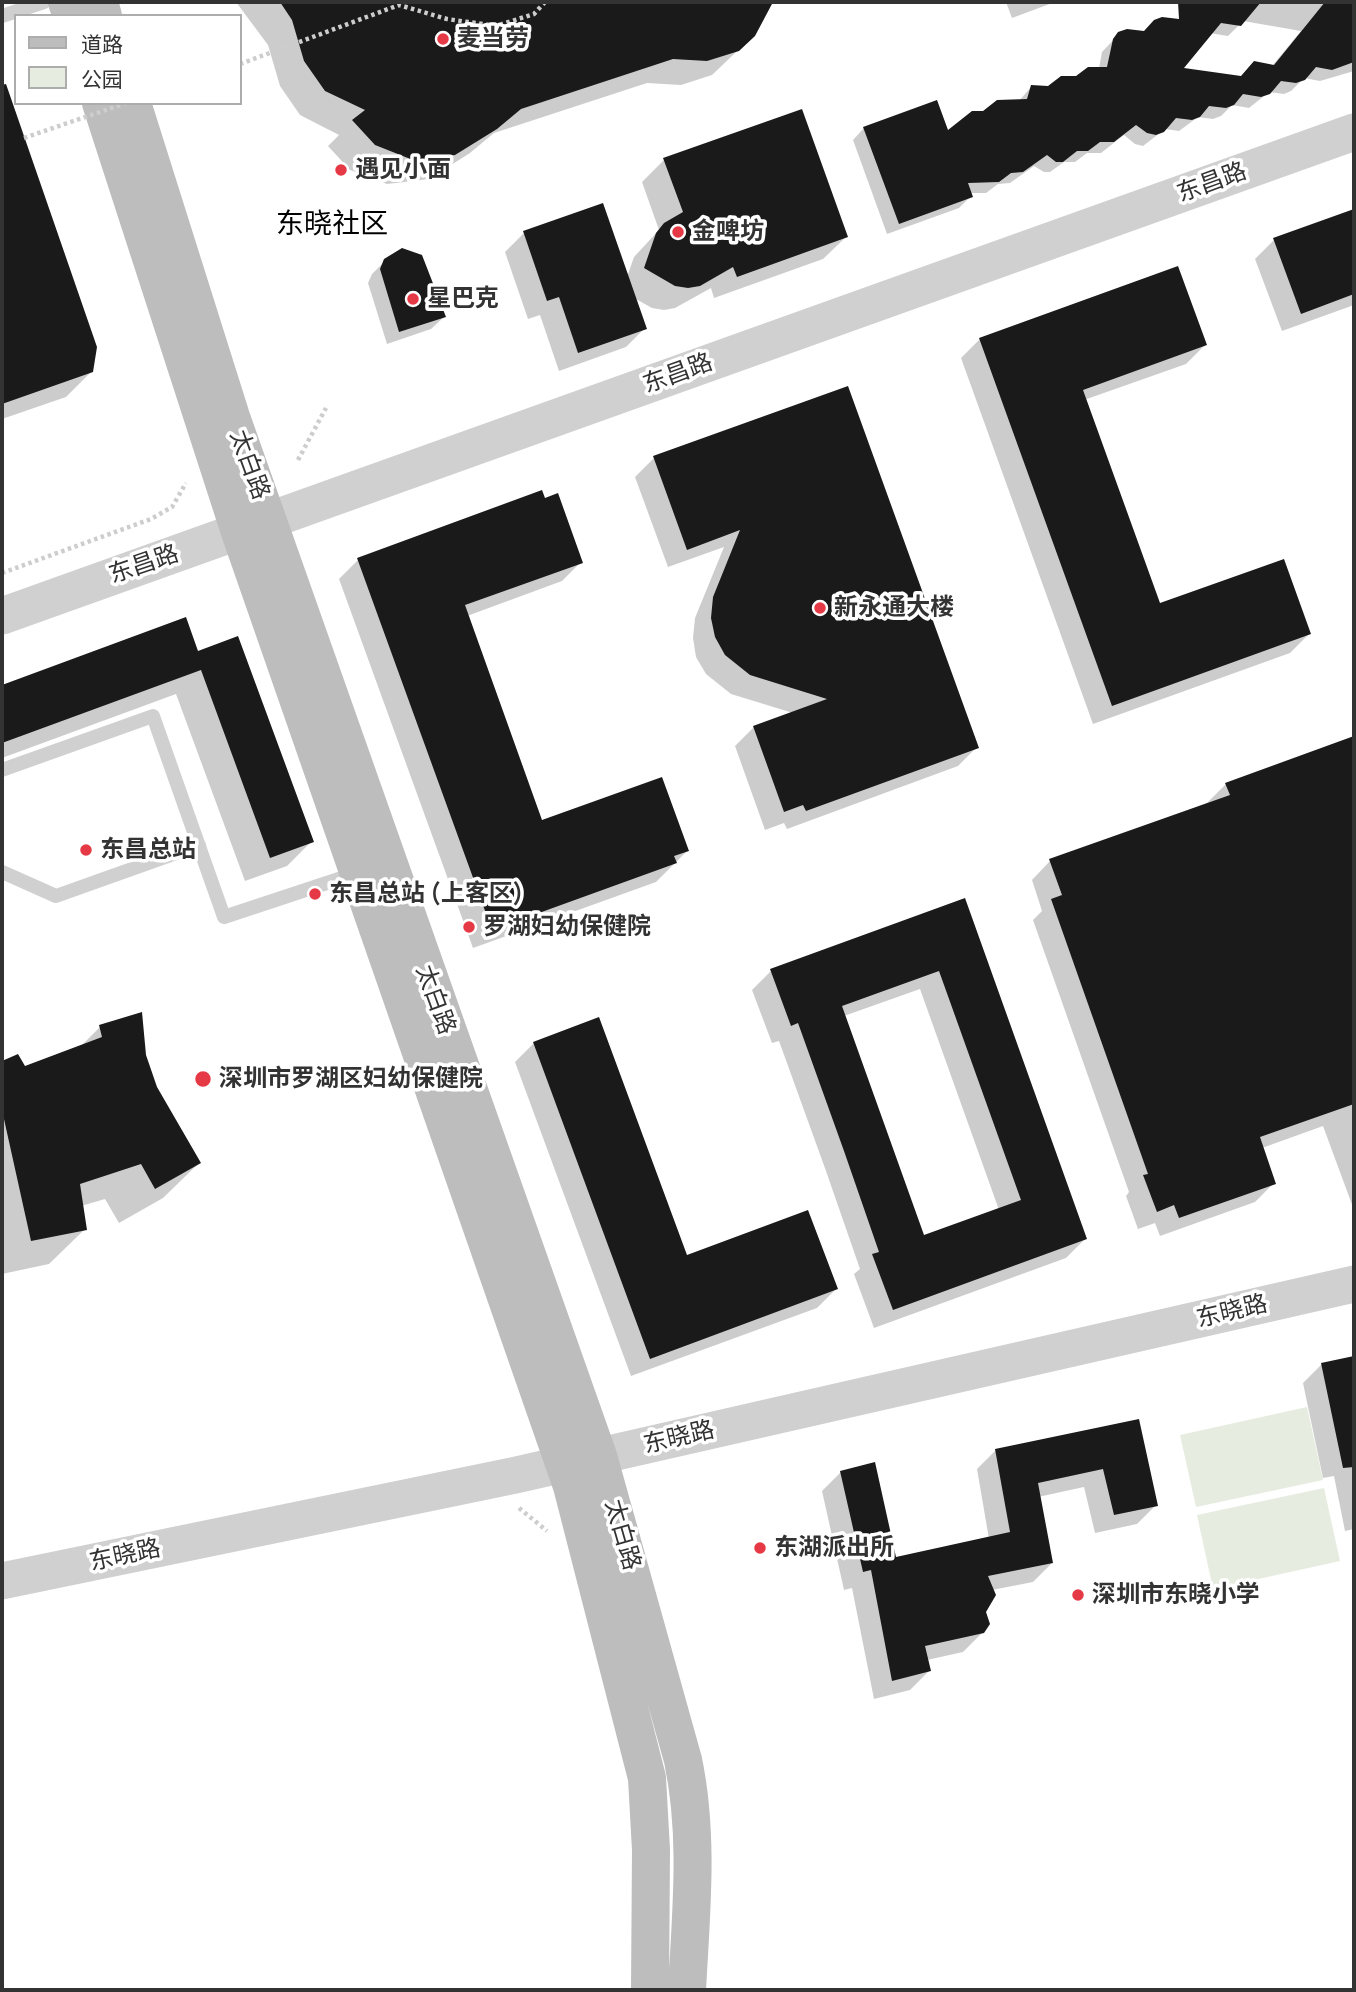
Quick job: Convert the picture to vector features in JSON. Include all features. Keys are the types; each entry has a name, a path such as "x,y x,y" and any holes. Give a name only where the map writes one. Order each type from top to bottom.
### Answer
{"main road":[{"name":"太白路","path":"102,105 255,526 582,1460 687,1779 693,1842 687,1990"},
{"name":"太白路","path":"133,105 231,417 255,526"},
{"name":"太白路","path":"582,1460 598,1579 647,1778 650,1804 650,1990"}],"street":[{"name":"东昌路","path":"2,616 1354,132"},
{"name":"东晓路","path":"2,1581 582,1460 1354,1284"}],"lane":[{"path":"2,16 44,2"},
{"path":"2,770 153,716 224,917 373,868"},
{"path":"2,872 56,896 199,845"}],"path":[{"path":"242,63 399,5 447,19 496,26 534,14 545,2"},
{"path":"24,138 120,105"},
{"path":"298,460 326,408"},
{"path":"2,573 151,519 172,507 187,483"},
{"path":"531,1516 547,1532 552,1543"}],"green space":[{"path":"1307,1407 1323,1480 1196,1507 1180,1435"},
{"path":"1324,1488 1340,1561 1213,1589 1197,1515"}],"building":[{"path":"280,2 773,2 755,36 739,51 707,61 673,59 521,109 497,129 455,155 413,160 375,145 352,120 365,110 325,91 304,61 292,20"},
{"path":"1178,2 1261,2 1241,26 1221,23 1184,68 1241,76 1254,61 1274,65 1325,2 1354,2 1354,62 1332,70 1316,67 1305,80 1296,83 1281,81 1270,94 1261,97 1243,94 1234,105 1226,108 1209,106 1200,117 1192,120 1176,118 1164,132 1156,135 1147,133 1136,125 1114,142 1100,142 1088,151 1077,151 1063,162 1056,162 1047,155 1023,172 1011,173 999,182 968,183 973,197 899,224 863,127 937,100 948,130 972,111 983,111 997,100 1027,99 1031,85 1048,86 1061,76 1076,76 1088,67 1107,67 1113,39 1118,32 1127,29 1144,31 1154,20 1162,17 1179,19"},
{"path":"6,84 97,347 93,372 2,404 2,85"},
{"path":"802,109 848,237 737,277 733,267 700,286 688,288 675,286 644,268 656,233 664,223 683,212 663,158"},
{"path":"603,203 647,329 578,353 559,297 547,301 523,231"},
{"path":"1354,209 1354,294 1301,314 1273,238"},
{"name":"星巴克","path":"402,248 422,255 446,317 399,332 380,269 384,259"},
{"path":"1178,266 1207,345 1083,390 1160,603 1284,559 1311,634 1112,706 979,338"},
{"name":"新永通大楼","path":"848,386 979,748 806,811 803,805 784,812 753,726 827,699 750,675 725,655 715,637 711,618 713,597 740,530 687,550 653,456"},
{"path":"542,490 545,498 558,493 583,563 465,605 542,820 662,777 689,851 674,856 677,863 492,930 357,558"},
{"path":"186,617 198,651 238,636 314,842 270,858 201,670 2,743 2,685"},
{"path":"1354,736 1354,1104 1260,1137 1276,1184 1179,1218 1174,1205 1157,1212 1143,1175 1148,1174 1051,899 1062,895 1049,859 1230,795 1225,783"},
{"path":"965,898 1087,1239 893,1310 872,1254 879,1252 798,1023 791,1026 770,969","holes":["939,971 1021,1200 924,1235 842,1006"]},
{"path":"142,1012 146,1055 157,1087 201,1163 155,1189 141,1164 80,1184 87,1230 31,1241 2,1110 2,1061 18,1054 25,1066 102,1037 99,1025"},
{"path":"599,1017 687,1255 808,1210 838,1289 650,1359 533,1042"},
{"path":"1354,1356 1354,1467 1343,1468 1321,1363"},
{"path":"1139,1419 1158,1506 1114,1515 1103,1469 1038,1483 1053,1563 988,1576 996,1595 986,1612 990,1624 984,1633 925,1646 931,1671 892,1681 871,1570 863,1572 840,1471 875,1462 896,1557 1010,1532 995,1449"}],"place":[{"name":"麦当劳","path":"443,39"},
{"name":"遇见小面","path":"341,170"},
{"name":"金啤坊","path":"678,232"},
{"name":"星巴克","path":"413,299"},
{"name":"新永通大楼","path":"820,608"},
{"name":"东昌总站","path":"86,850"},
{"name":"东昌总站 (上客区)","path":"315,894"},
{"name":"罗湖妇幼保健院","path":"469,927"},
{"name":"深圳市罗湖区妇幼保健院","path":"203,1079"},
{"name":"东湖派出所","path":"760,1548"},
{"name":"深圳市东晓小学","path":"1078,1595"}],"district":[{"name":"东晓社区","path":"332,225"}]}
